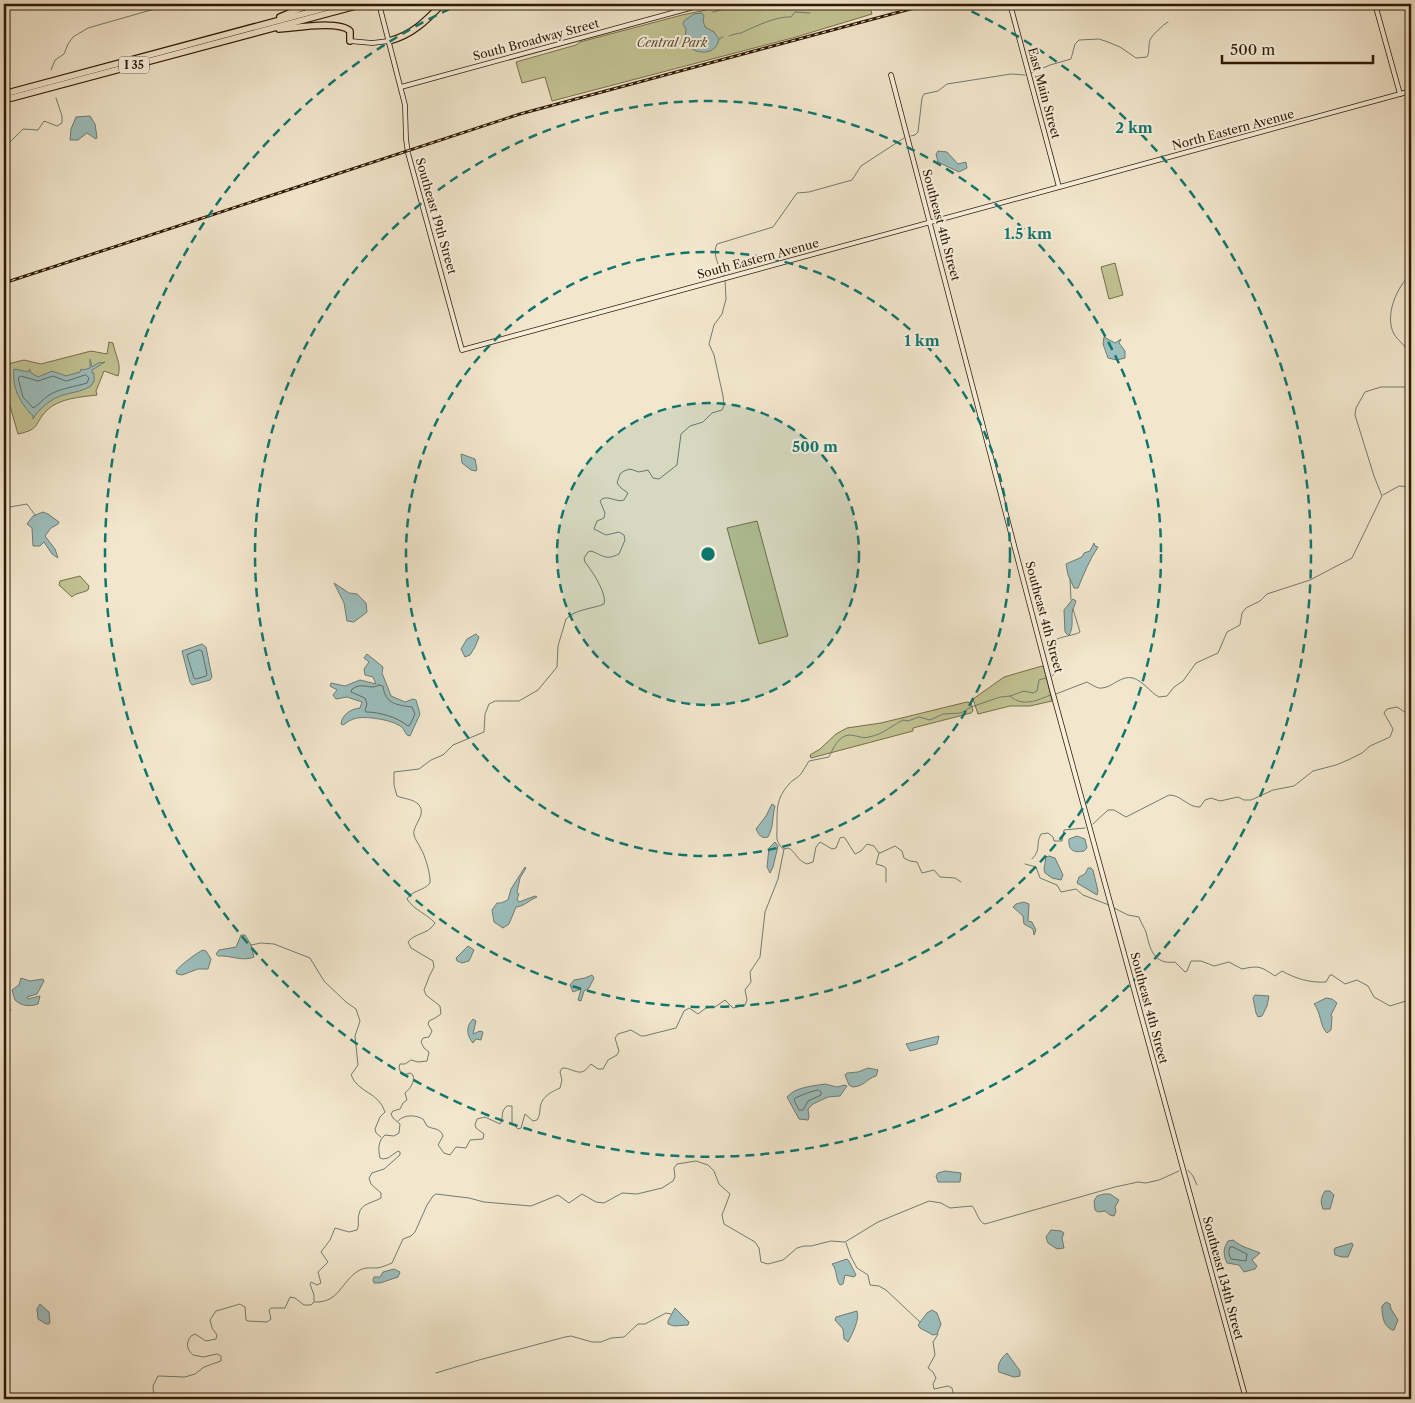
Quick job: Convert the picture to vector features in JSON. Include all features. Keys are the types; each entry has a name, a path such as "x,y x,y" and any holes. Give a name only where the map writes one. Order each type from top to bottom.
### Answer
{"highway":[{"path":"263,28 311,4"},
{"name":"I 35","path":"4,100 263,28 340,4"},
{"name":"I 35","path":"4,94 363,4"},
{"path":"389,41 400,38 416,29 442,4"},
{"path":"263,28 342,27 350,31 350,41"}],"main road":[{"name":"Southeast 19th Street","path":"379,4 406,109 408,152 462,350"},
{"name":"South Broadway Street","path":"401,87 705,4"},
{"name":"East Main Street","path":"1010,4 1059,187"},
{"path":"1375,4 1400,94"},
{"path":"350,41 372,44 389,41"},
{"name":"Southeast 4th Street","path":"891,76 1052,690 1181,1163"},
{"name":"North Eastern Avenue","path":"1059,187 1411,91"},
{"name":"South Eastern Avenue","path":"462,350 1059,187"},
{"name":"Southeast 134th Street","path":"1181,1163 1246,1399"}],"green space":[{"name":"Central Park","path":"720,4 869,4 872,14 796,37 552,101 545,77 522,83 516,62 576,45 580,42 706,10"},
{"path":"1115,263 1123,295 1109,299 1101,267"},
{"path":"109,342 113,343 118,360 118,376 104,371 96,391 97,395 58,403 47,410 34,428 18,434 10,406 4,407 4,398 8,396 4,380 4,365 24,360 41,364 91,351 107,354"},
{"path":"757,521 788,636 759,644 727,528"},
{"path":"80,576 89,586 88,590 72,597 59,585 60,581"},
{"path":"1042,666 1052,701 1030,706 1010,706 978,714 973,699 1004,677"},
{"path":"967,702 971,703 973,711 971,713 913,728 913,731 811,758 810,755 820,749 836,734 847,728 881,723"}],"water":[{"path":"702,13 705,27 714,32 719,39 717,46 707,52 696,51 687,45 685,41 686,29 683,24 684,21 694,14"},
{"path":"90,116 95,124 96,139 87,133 78,140 70,140 71,129 76,117"},
{"path":"938,151 947,152 958,164 966,162 967,168 959,172 938,162 936,154"},
{"path":"1104,337 1115,343 1121,339 1119,343 1125,351 1125,358 1117,360 1108,358 1103,344"},
{"path":"90,359 92,367 98,363 105,362 92,370 94,381 91,386 56,398 43,407 33,419 33,416 24,406 18,395 14,383 14,369 28,372 30,369 30,372 38,377 52,371 66,376 80,372 81,369 90,368"},
{"path":"461,454 475,459 476,471 471,470 462,463"},
{"path":"43,512 59,522 45,536 55,549 58,558 52,554 44,542 40,546 33,546 32,528 27,524 33,516"},
{"path":"1094,543 1098,547 1087,566 1078,588 1074,588 1068,575 1066,564 1090,551"},
{"path":"334,583 349,593 357,594 366,603 367,612 354,622 347,621 344,603"},
{"path":"1073,599 1076,601 1072,612 1072,627 1069,636 1065,632 1064,610"},
{"path":"476,634 479,637 475,647 470,655 465,657 461,649 467,639"},
{"path":"202,644 206,647 212,677 210,680 192,685 182,651"},
{"path":"367,654 383,667 382,673 391,696 405,702 413,699 416,700 420,714 410,736 399,725 381,719 357,718 343,725 341,724 345,715 350,711 360,708 362,702 347,697 336,699 333,695 337,690 330,686 331,683 345,686 360,680 376,684 373,677 365,675 364,669 369,662 364,658"},
{"path":"772,804 775,806 771,829 768,837 762,837 756,829"},
{"path":"1077,836 1085,839 1087,848 1084,851 1077,852 1071,849 1069,839"},
{"path":"775,842 778,846 770,873 767,867 769,848"},
{"path":"1046,857 1055,858 1063,875 1061,880 1052,878 1045,873"},
{"path":"525,867 520,878 517,899 519,902 537,897 516,907 509,924 503,928 494,922 492,910 497,903 508,900 511,889"},
{"path":"1088,868 1093,870 1098,891 1097,895 1077,883 1079,877 1085,874"},
{"path":"1024,902 1029,904 1028,921 1032,922 1036,930 1034,935 1033,929 1024,924 1023,916 1013,907"},
{"path":"241,935 245,935 251,945 254,957 241,959 218,956 216,954 219,950 236,947"},
{"path":"468,946 474,950 469,961 462,963 457,961 456,958"},
{"path":"203,950 206,951 211,959 208,969 198,969 182,975 177,974 176,971 181,966"},
{"path":"592,975 594,978 589,988 584,991 581,1001 578,1000 581,989 573,992 570,985 574,980"},
{"path":"21,978 30,981 43,979 44,981 37,994 27,997 28,999 40,996 38,1004 20,1004 15,1000 12,990 19,985"},
{"path":"1255,995 1269,996 1262,1016 1258,1017 1253,998"},
{"path":"1326,998 1332,999 1337,1003 1331,1015 1331,1030 1327,1033 1314,1004"},
{"path":"473,1019 476,1021 473,1034 480,1031 483,1032 481,1040 476,1039 473,1043 468,1031"},
{"path":"939,1036 937,1044 910,1051 906,1044"},
{"path":"868,1068 878,1070 876,1076 857,1086 849,1085 845,1075 847,1073 858,1072"},
{"path":"825,1084 837,1087 847,1086 840,1096 828,1097 813,1104 808,1109 808,1120 799,1119 787,1097 799,1089"},
{"path":"945,1171 961,1173 960,1182 938,1182 936,1176 938,1173"},
{"path":"1325,1191 1330,1191 1334,1195 1330,1209 1323,1209 1322,1206 1321,1200"},
{"path":"1110,1194 1119,1200 1115,1207 1114,1216 1105,1211 1098,1212 1095,1210 1094,1201 1097,1196"},
{"path":"1051,1230 1064,1233 1062,1238 1064,1248 1057,1249 1048,1243 1046,1237"},
{"path":"1233,1240 1260,1253 1252,1260 1257,1266 1255,1269 1244,1272 1239,1265 1227,1263 1224,1249 1228,1241"},
{"path":"1352,1243 1353,1245 1348,1257 1335,1255 1335,1248"},
{"path":"847,1259 856,1275 854,1277 845,1275 843,1284 840,1285 832,1264"},
{"path":"394,1269 400,1272 398,1277 374,1283 374,1277 380,1277 383,1272"},
{"path":"1386,1302 1390,1304 1398,1320 1394,1330 1387,1326 1382,1313 1382,1306"},
{"path":"40,1304 49,1312 49,1324 38,1319 37,1309"},
{"path":"675,1308 689,1322 688,1325 674,1326 668,1324"},
{"path":"932,1310 937,1313 941,1324 937,1334 933,1335 918,1325 927,1313"},
{"path":"857,1311 857,1322 848,1342 844,1339 843,1329 835,1320 836,1317"},
{"path":"1007,1353 1020,1371 1020,1376 1014,1377 999,1372 1001,1359"}],"waterway":[{"path":"51,70 55,60 64,54 73,37 88,28 172,4"},
{"path":"713,12 744,4"},
{"path":"729,36 772,20 791,17 795,12 810,13"},
{"path":"1031,73 1071,59 1075,44 1079,40 1099,39 1120,47 1136,58 1147,57 1151,38 1168,22"},
{"path":"719,39 723,37"},
{"path":"911,136 918,132 924,94 938,91 947,84 1011,74 1025,75"},
{"path":"4,152 7,145 23,129 38,130 44,121 57,126 62,123 62,116 56,98"},
{"path":"724,276 718,265 715,252 717,244 773,227 797,193 809,192 852,180 861,166 904,138"},
{"path":"1056,694 1087,682 1102,688 1125,678 1133,678 1159,697 1167,696 1174,687 1183,681 1196,663 1218,653 1227,632 1240,625 1242,613 1246,608 1260,601 1267,594 1310,580 1352,558 1382,496 1355,415 1356,408 1365,392 1381,387 1407,387 1409,383 1408,353 1394,334 1390,319 1397,294 1411,274"},
{"path":"314,1302 314,1295 310,1284 311,1282 317,1285 321,1283 318,1272 328,1262 321,1252 330,1240 335,1228 349,1232 357,1230 360,1210 381,1198 381,1193 371,1184 369,1178 372,1173 384,1169 400,1155 398,1151 383,1159 380,1158 379,1148 381,1140 385,1135 394,1136 399,1133 400,1124 391,1114 393,1111 400,1109 407,1100 405,1093 413,1083 413,1075 410,1073 401,1074 399,1067 400,1064 405,1064 411,1060 418,1062 427,1061 429,1052 421,1042 423,1038 429,1037 432,1031 428,1024 429,1021 441,1014 440,1006 426,995 424,990 434,967 433,961 411,948 408,942 429,930 435,923 407,899 430,883 426,861 414,835 421,809 414,801 397,796 394,785 394,772 419,769 431,760 443,755 453,745 484,732 485,714 489,704 495,701 519,701 538,690 557,667 558,646 566,619 579,611 604,604 601,588 584,558 591,551 607,557 619,554 625,540 624,535 619,532 606,535 594,529 597,521 604,518 605,513 600,501 605,498 618,501 624,500 628,493 617,483 620,474 624,471 630,469 639,472 648,470 653,478 659,479 677,465 681,434 690,426 703,422 712,413 722,410 724,405 714,355 709,344 714,325 722,314 726,299 725,280"},
{"path":"1383,495 1399,486 1411,487"},
{"path":"4,508 27,504 35,515"},
{"path":"1070,579 1071,600"},
{"path":"1052,676 1055,673 1050,652 1051,645 1057,639 1080,632 1073,609"},
{"path":"1010,696 1024,691 1033,693 1037,691 1039,680 1046,678"},
{"path":"783,849 779,844 777,836 777,810 779,800 785,789 801,774 809,761 829,757 836,743 845,736 864,738 874,736 903,720 908,721 919,717 930,720 943,714 961,713 971,707 1000,697 1010,696 1019,701 1030,702 1050,695"},
{"path":"1093,824 1108,810 1114,810 1126,817 1169,795 1178,797 1192,806 1200,807 1205,800 1211,798 1220,801 1238,797 1244,800 1251,800 1273,790 1294,786 1313,771 1348,760 1362,753 1370,746 1390,737 1393,729 1384,713 1387,709 1397,707 1411,716"},
{"path":"1032,859 1037,852 1041,834 1048,833 1053,837 1054,841 1062,841 1064,830 1085,828"},
{"path":"784,849 791,849 807,864 813,862 816,847 820,842 832,849 836,848 840,838 843,837 855,854 861,851 867,844 874,846 880,853 895,846 902,851 904,858 917,862 922,873 934,870 940,877 955,878 961,882"},
{"path":"398,1121 403,1117 410,1116 423,1119 427,1126 442,1133 443,1136 438,1145 444,1153 450,1155 456,1147 466,1148 470,1140 483,1139 484,1134 475,1125 477,1119 485,1117 500,1124 507,1106 512,1106 512,1123 518,1129 521,1128 525,1114 533,1121 537,1120 541,1104 546,1096 560,1088 562,1080 560,1072 562,1068 582,1072 591,1064 598,1069 603,1069 608,1060 617,1055 619,1051 615,1038 618,1034 631,1030 644,1036 676,1028 684,1011 689,1008 698,1014 706,1008 715,1007 725,1000 733,1008 745,1005 747,1000 745,990 751,982 750,972 760,957 765,912 778,879 784,849"},
{"path":"879,853 876,864 886,868 886,882"},
{"path":"1025,864 1036,867 1040,878 1057,885 1061,892 1076,889 1083,895 1109,905"},
{"path":"1112,907 1128,915 1139,917 1151,949 1157,958 1162,961 1175,962 1185,972 1191,961 1201,961 1214,966 1229,962 1242,969 1260,968 1275,976 1282,971 1309,981 1326,982 1330,975 1345,984 1357,980 1368,986 1374,997 1390,1006 1406,1001 1411,996"},
{"path":"251,945 261,943 274,944 310,958 324,981 356,1009 360,1021 355,1036 358,1065 351,1075 358,1086 382,1105 385,1112 380,1117 375,1129 376,1133 381,1137"},
{"path":"4,1014 11,1010"},
{"path":"315,1302 335,1296 352,1276 360,1270 379,1268 392,1263 403,1239 415,1232 427,1205 436,1194 484,1202 531,1206 558,1195 569,1203 582,1194 596,1202 604,1203 622,1193 637,1194 662,1188 673,1181 675,1177 674,1168 677,1164 696,1161 708,1165 714,1171 719,1184 730,1194 722,1215 724,1224 755,1242 759,1248 761,1262 768,1264 783,1260 797,1248 831,1241 845,1242 878,1222 929,1201 941,1203 950,1208 972,1206 985,1224 1115,1187 1159,1180 1179,1171"},
{"path":"1188,1170 1197,1185"},
{"path":"846,1243 857,1268 868,1275 870,1285 879,1286 886,1290 920,1322"},
{"path":"154,1399 153,1386 158,1376 185,1377 221,1361 221,1356 217,1354 203,1357 193,1355 188,1345 189,1338 195,1334 206,1341 216,1339 217,1335 212,1328 210,1320 216,1311 240,1304 245,1307 246,1320 267,1322 271,1319 269,1310 271,1308 285,1308 290,1297 295,1298 304,1305 311,1305 314,1302"},
{"path":"436,1373 565,1337 571,1336 592,1342 624,1337 638,1324 645,1324 666,1313 671,1314"},
{"path":"938,1334 933,1342 935,1355 928,1368 936,1378 933,1384 934,1389 948,1386 952,1388 952,1399"}],"railway":[{"path":"4,283 520,114 929,4"}]}
